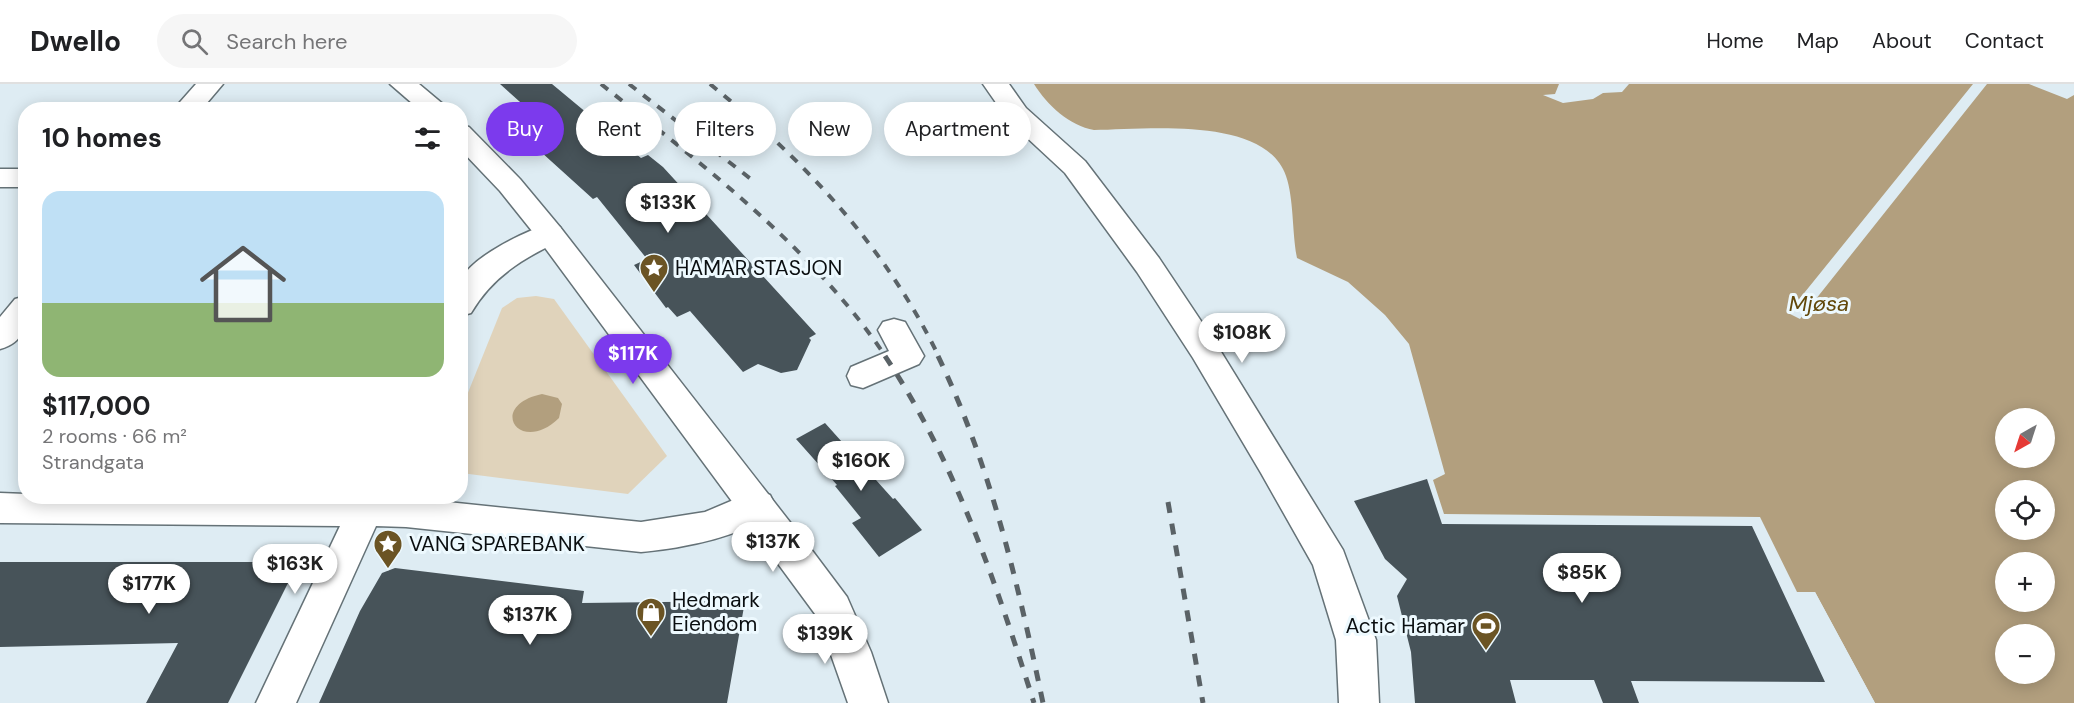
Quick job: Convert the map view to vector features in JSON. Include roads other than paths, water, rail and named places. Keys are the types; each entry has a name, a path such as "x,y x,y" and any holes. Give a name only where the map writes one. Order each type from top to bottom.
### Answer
{"street":[{"path":"193,102 210,84"},
{"path":"402,84 426,102"},
{"path":"996,84 1017,114 1075,168 1148,265 1204,350 1330,561 1356,640 1359,703"},
{"path":"468,141 510,184 550,234 757,505 833,609 851,652 868,703"},
{"path":"0,178 18,178"},
{"path":"468,292 497,261 514,250 550,234"},
{"path":"0,338 18,317"},
{"path":"863,376 908,356 894,330"},
{"path":"0,508 368,504 406,512 641,537 672,534 710,526 757,505"},
{"path":"276,703 368,504"}],"water":[{"name":"Mjøsa","path":"1034,84 1559,84 1555,94 1543,95 1563,103 1593,99 1603,93 1622,92 1629,84 2029,84 2067,99 2074,95 2074,703 1875,703 1815,592 1797,592 1760,517 1444,514 1433,480 1445,474 1409,344 1385,315 1348,282 1297,258 1289,185 1274,157 1254,143 1229,135 1201,130 1171,128 1094,130 1085,128 1052,107"},
{"path":"542,394 558,398 562,404 559,418 545,428 532,432 522,430 515,425 512,417 516,408 525,400"}],"railway":[{"path":"601,84 717,177 790,244 825,279 886,357"},
{"path":"629,84 756,183"},
{"path":"710,84 778,143 840,208 894,279 939,357"},
{"path":"885,356 932,438 972,524 1005,613 1034,703"},
{"path":"938,356 957,398 988,483 1013,570 1043,703"},
{"path":"1168,502 1203,703"}],"place":[{"name":"HAMAR STASJON","path":"654,294"},
{"name":"VANG SPAREBANK","path":"388,570"},
{"name":"Hedmark Eiendom","path":"651,638"},
{"name":"Actic Hamar","path":"1486,652"}]}
